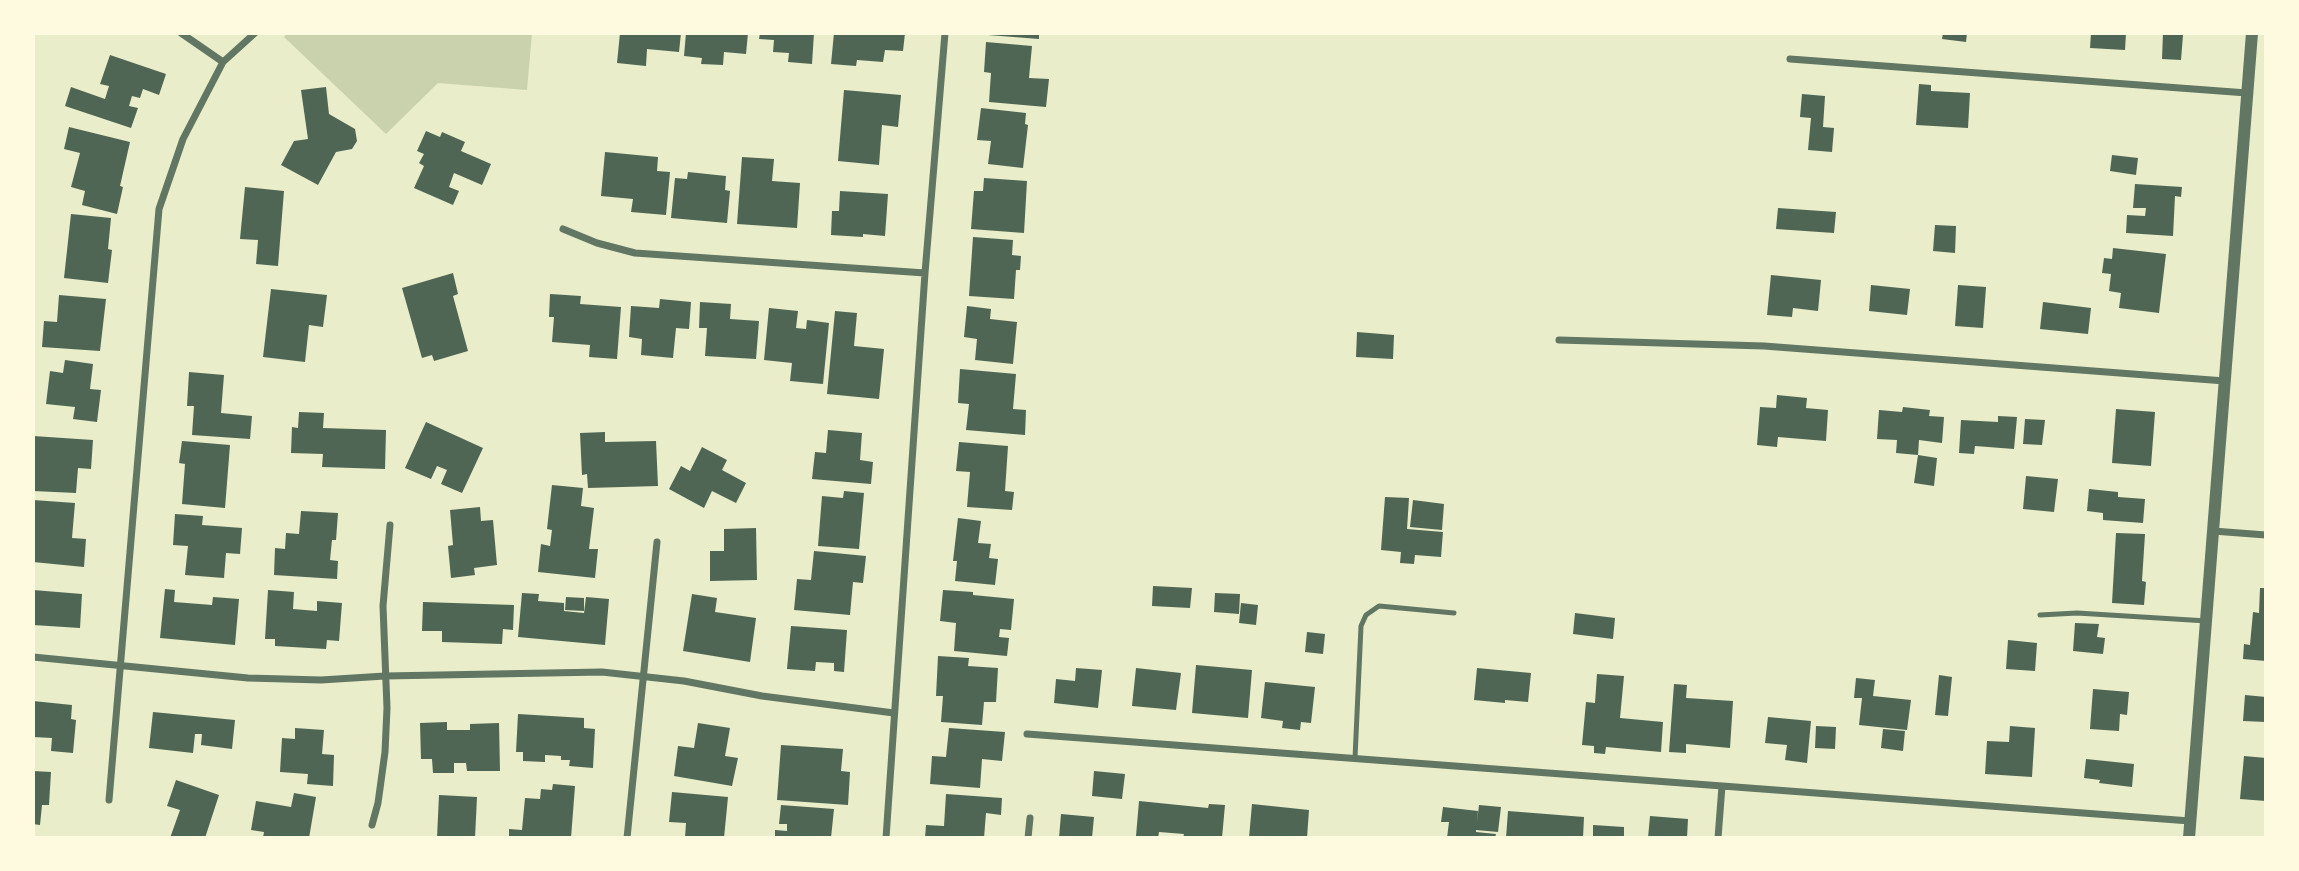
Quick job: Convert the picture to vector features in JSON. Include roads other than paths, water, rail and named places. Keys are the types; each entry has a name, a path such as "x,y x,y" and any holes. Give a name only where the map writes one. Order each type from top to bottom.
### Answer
{"street":[{"path":"181,33 223,62"},
{"path":"109,800 159,209 183,139 223,62 254,33"},
{"path":"886,838 925,273 945,33"},
{"path":"2189,838 2252,33"},
{"path":"1790,59 2248,93"},
{"path":"563,229 597,243 635,253 925,273"},
{"path":"1559,340 1763,346 2225,381"},
{"path":"372,825 385,752 387,708 383,606 390,525"},
{"path":"2213,531 2266,535"},
{"path":"628,838 657,542"},
{"path":"33,657 260,678 321,680 385,676 601,672 643,675 762,696 894,713"},
{"path":"1027,734 2190,821"},
{"path":"1718,838 1723,786"},
{"path":"1028,838 1030,818"}],"lane":[{"path":"1355,758 1361,626 1366,615 1379,606 1454,613"},
{"path":"2040,615 2077,613 2207,621"}]}
